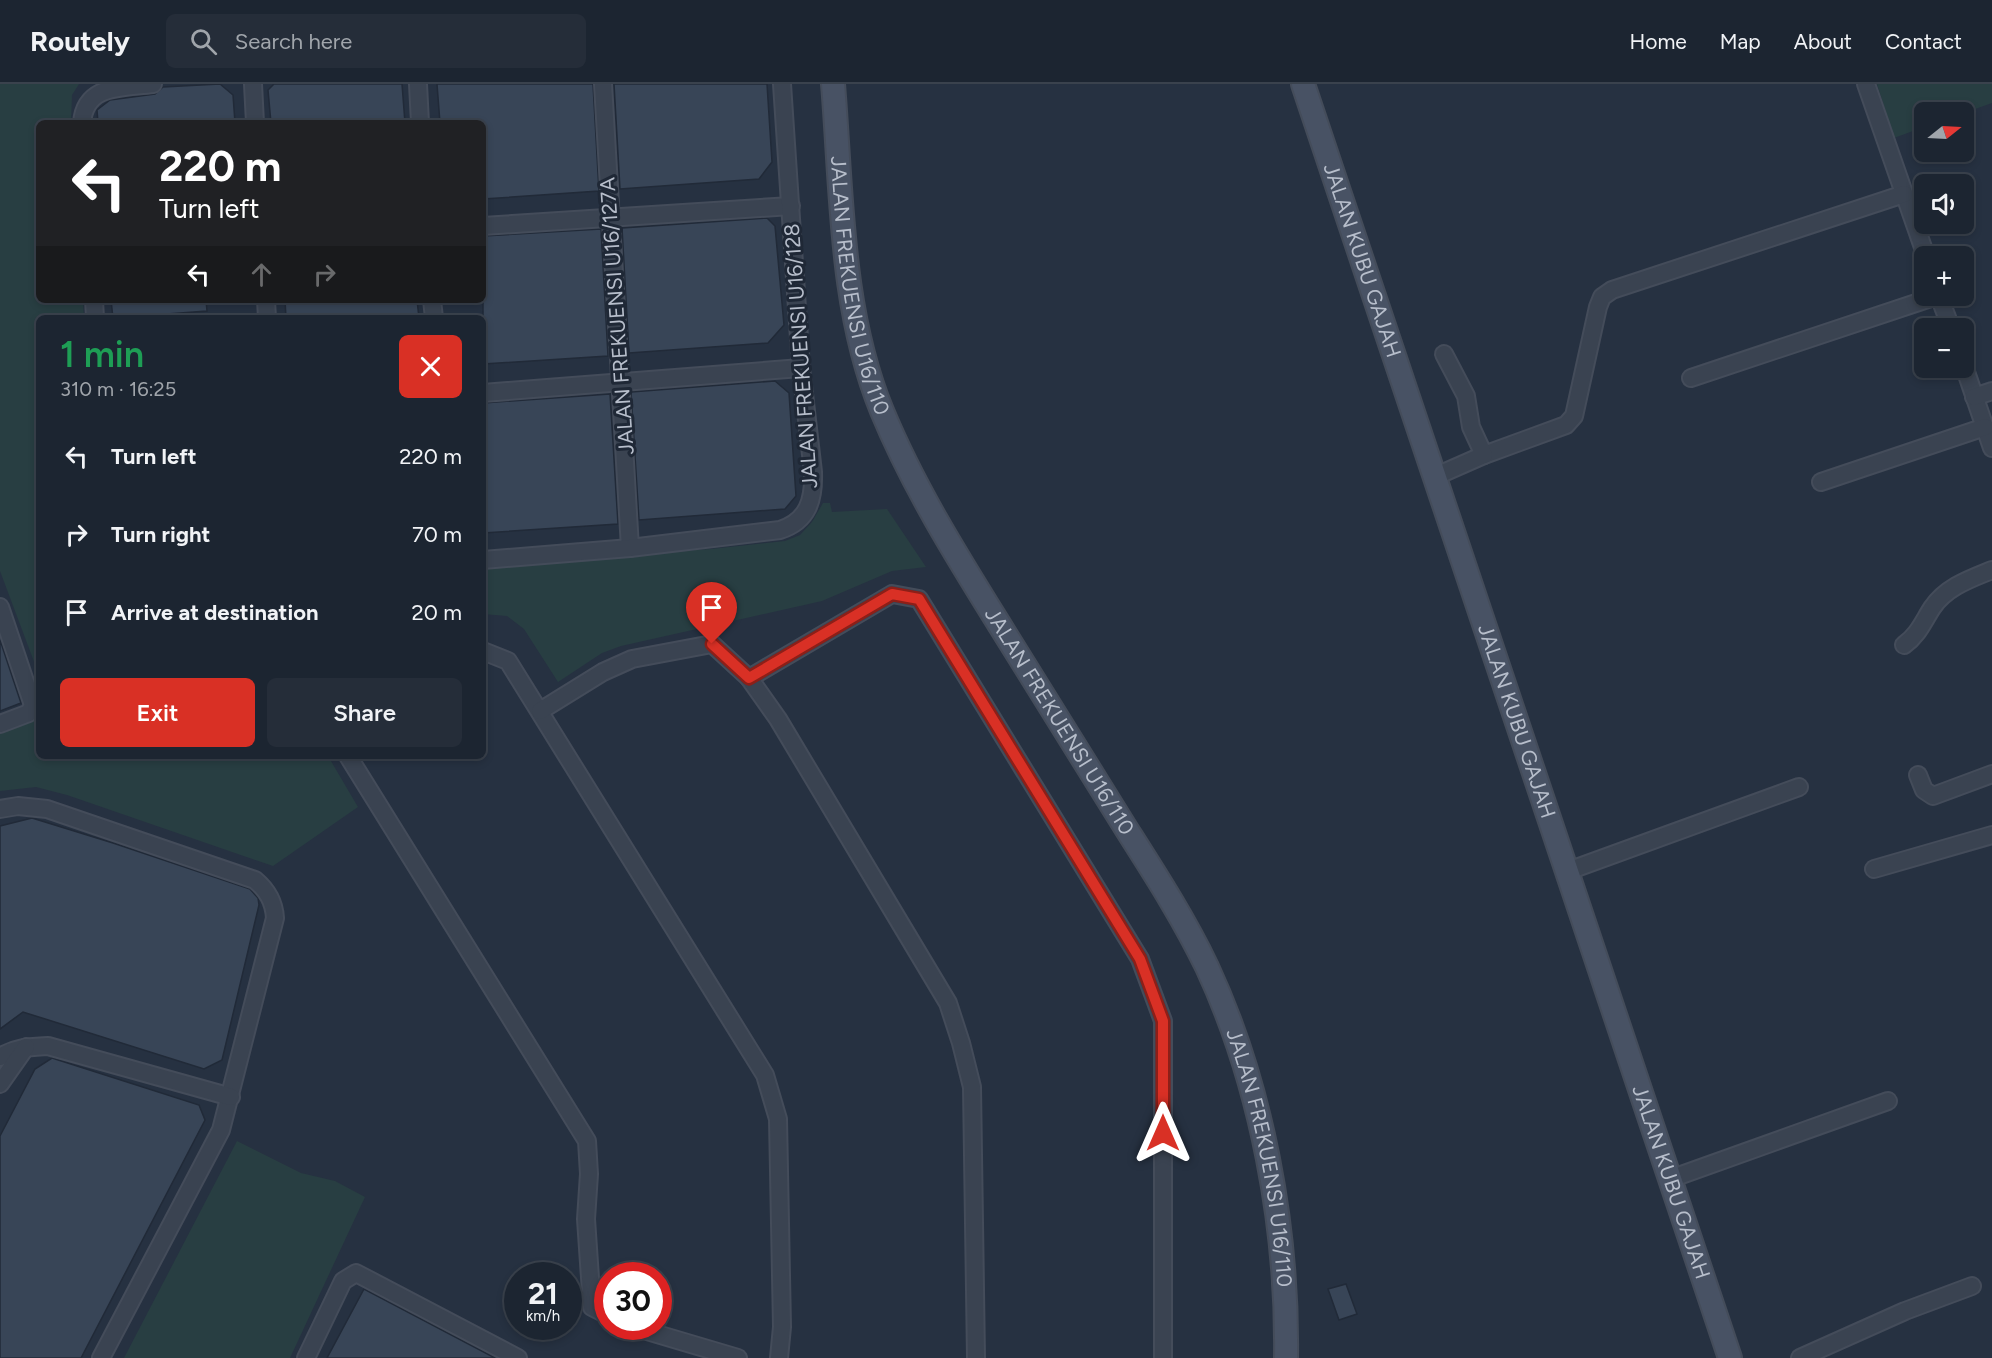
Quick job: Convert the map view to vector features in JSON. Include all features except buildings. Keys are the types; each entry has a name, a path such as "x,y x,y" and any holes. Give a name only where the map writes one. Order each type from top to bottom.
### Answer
{"street":[{"path":"83,120 86,103 99,93 153,84"},
{"path":"253,84 255,120"},
{"path":"418,84 420,120"},
{"name":"JALAN FREKUENSI U16/127A","path":"603,84 630,548"},
{"name":"JALAN FREKUENSI U16/128","path":"486,560 630,548 780,530 801,520 811,501 813,487 801,368 782,84"},
{"name":"JALAN FREKUENSI U16/110","path":"833,84 849,285 865,363 881,410 911,476 955,554 1167,894 1206,966 1221,1002 1258,1114 1274,1195 1285,1274 1286,1358"},
{"name":"JALAN KUBU GAJAH","path":"1303,84 1730,1358"},
{"path":"1866,84 1922,246"},
{"path":"1434,477 1484,454 1566,425 1574,416 1598,307 1602,297 1612,290 1904,194"},
{"path":"486,226 791,206"},
{"path":"1691,378 1914,304"},
{"path":"1444,354 1466,396 1472,427 1484,454"},
{"path":"486,393 801,368"},
{"path":"1968,378 1992,448"},
{"path":"1974,397 1992,391"},
{"path":"1821,482 1985,427"},
{"path":"1904,645 1915,638 1934,605 1948,592 1965,580 1992,570"},
{"path":"749,678 892,594 919,599 1118,922 1140,959 1163,1021 1163,1358"},
{"path":"0,607 33,705 29,713 0,724"},
{"path":"540,711 603,672 632,659 712,644 749,678 778,719 948,1003 972,1087 976,1358"},
{"path":"486,652 508,661 765,1075 777,1119 782,1328 779,1358"},
{"path":"350,759 587,1141 590,1174 586,1219 592,1307 594,1308"},
{"path":"1918,775 1923,790 1933,796 1992,774"},
{"path":"1568,871 1798,787"},
{"path":"0,809 18,806 47,809 255,880 271,898 275,918 221,1130 101,1358"},
{"path":"1874,869 1992,835"},
{"path":"0,1057 9,1051 26,1047 48,1046 231,1097"},
{"path":"0,1084 26,1047"},
{"path":"1670,1179 1888,1101"},
{"path":"306,1358 343,1281 351,1274 361,1274 518,1358"},
{"path":"1800,1358 1905,1311 1972,1286"},
{"path":"672,1338 738,1358"}],"green space":[{"path":"0,84 79,84 72,95 71,120 36,120 36,303 83,303 84,315 36,315 36,667 0,571"},
{"path":"1877,84 1992,84 1992,103 1974,109 1974,102 1914,102 1914,131 1894,138"},
{"path":"823,503 830,503 832,512 887,509 926,567 892,571 822,601 621,646 602,653 558,682 524,629 507,616 486,614 486,563 711,549 785,541 800,535 812,522"},
{"path":"35,720 36,759 330,759 358,807 273,866 67,795 36,787 0,791 0,733"},
{"path":"237,1141 301,1173 335,1181 365,1197 290,1358 124,1358"}],"route":[{"path":"712,644 749,678 892,594 919,599 1140,959 1163,1021 1163,1133"}]}
